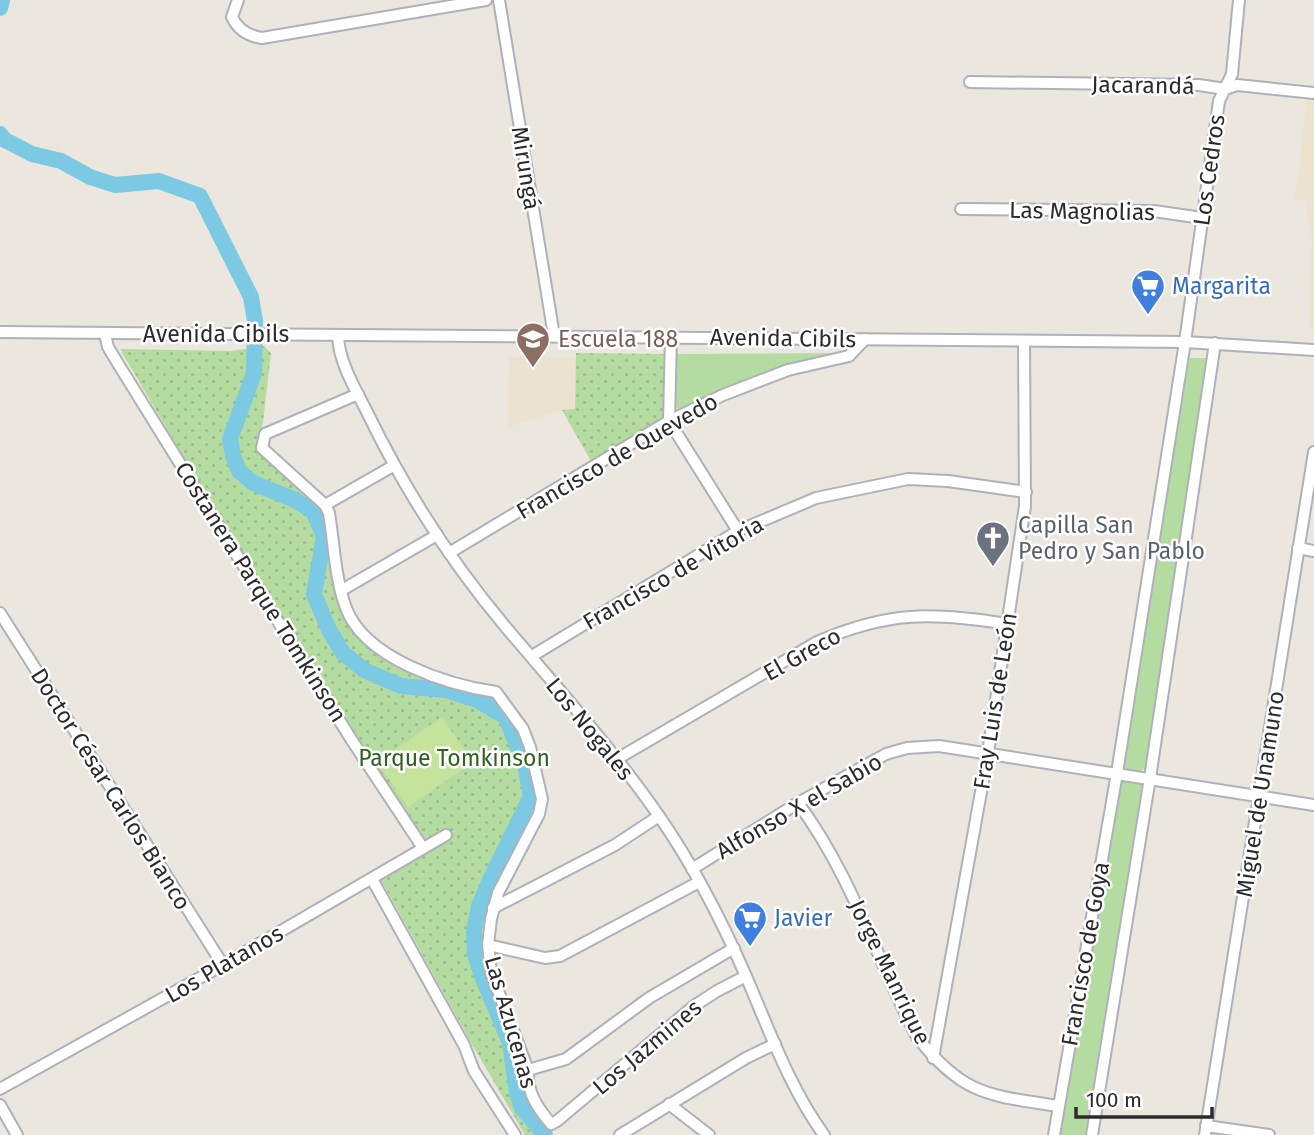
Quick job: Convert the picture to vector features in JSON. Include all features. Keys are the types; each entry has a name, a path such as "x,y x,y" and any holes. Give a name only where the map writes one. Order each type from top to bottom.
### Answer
{"street":[{"path":"238,0 232,17 234,22 251,37 262,38 485,0"},
{"name":"Mirungá","path":"499,0 554,336"},
{"name":"Los Cedros","path":"1185,342 1219,102 1231,74 1239,0"},
{"name":"Jacarandá","path":"970,82 1199,85 1225,89 1237,85 1314,93"},
{"name":"Las Magnolias","path":"961,209 1154,211 1202,218"},
{"name":"Avenida Cibils","path":"0,332 1185,342 1314,350"},
{"name":"Costanera Parque Tomkinson","path":"105,334 108,347 117,362 351,740 423,848"},
{"name":"Los Nogales","path":"338,336 341,356 393,466 437,535 508,630 617,759 692,869 734,948 800,1097 824,1135"},
{"path":"671,336 670,421 738,531"},
{"name":"Francisco de Quevedo","path":"449,553 670,421 723,395 788,370 849,356 865,339"},
{"name":"Fray Luis de León","path":"933,1058 988,753 1026,492 1024,341"},
{"name":"Francisco de Goya","path":"1054,1135 1117,773 1185,342"},
{"name":"Francisco de Goya","path":"1092,1135 1150,778 1215,343"},
{"path":"358,394 265,434 261,444 265,452 325,505 393,466"},
{"name":"Miguel de Unamuno","path":"1206,1130 1314,452"},
{"name":"Francisco de Vitoria","path":"532,656 738,531 816,498 908,479 948,481 1026,492"},
{"name":"Las Azucenas","path":"325,505 329,513 346,609 353,621 379,648 402,662 434,677 496,692 523,729 541,799 539,814 510,868 493,908 488,945 491,972 528,1070 531,1095 551,1124"},
{"path":"342,590 437,535"},
{"path":"1298,548 1314,551"},
{"name":"Doctor César Carlos Bianco","path":"0,613 223,965"},
{"name":"El Greco","path":"617,759 817,642 848,629 881,620 927,615 1007,624"},
{"name":"Alfonso X el Sabio","path":"692,869 799,803 886,754 907,748 939,746 1117,773"},
{"path":"1117,773 1314,805"},
{"name":"Jorge Manrique","path":"799,803 849,889 917,1037 933,1058 961,1083 977,1090 1058,1106"},
{"path":"493,908 615,845 659,817"},
{"name":"Los Platanos","path":"0,1089 223,965 446,835"},
{"path":"372,879 464,1045 474,1071 515,1135"},
{"path":"488,945 545,958 560,956 699,882"},
{"path":"528,1070 566,1059 649,998 734,948"},
{"name":"Los Jazmines","path":"551,1124 568,1114 694,1006 717,990 746,976"},
{"path":"620,1135 746,1058 775,1044"},
{"path":"669,1104 709,1135"},
{"path":"0,1105 17,1135"},
{"path":"1206,1130 1269,1135"}],"shaded area":[{"path":"1307,98 1314,100 1314,329 1309,329 1312,238 1305,200 1295,199"},
{"path":"509,357 576,358 575,410 562,410 508,427"}],"green space":[{"name":"Parque Tomkinson","path":"264,346 271,353 258,451 319,506 325,521 338,601 349,626 374,650 414,674 481,692 498,700 521,732 537,800 520,840 494,883 478,935 479,956 518,1053 525,1099 553,1135 525,1135 381,880 431,847 344,723 269,603 120,349 231,351"},
{"path":"576,353 667,354 665,419 592,463 562,410 575,409"},
{"path":"842,353 681,410 675,407 677,354"},
{"path":"1187,358 1206,358 1210,361 1145,768 1141,771 1120,768"},
{"path":"442,717 473,762 408,807 377,762"},
{"path":"1118,779 1141,783 1142,786 1085,1135 1060,1135"}],"waterway":[{"path":"0,8 2,0"},
{"path":"0,134 5,140 32,154 61,161 90,177 115,185 159,181 200,196 251,297 255,321 254,373 230,439 233,456 239,471 253,483 293,499 313,511 324,536 314,594 329,630 343,653 364,670 401,686 446,690 477,700 506,717 525,766 531,796 479,906 474,931 475,954 510,1043 517,1093 522,1108 545,1135"}],"place":[{"name":"Margarita","path":"1148,316"},
{"name":"Escuela 188","path":"533,369"},
{"name":"Capilla San Pedro y San Pablo","path":"993,568"},
{"name":"Javier","path":"750,948"}]}
